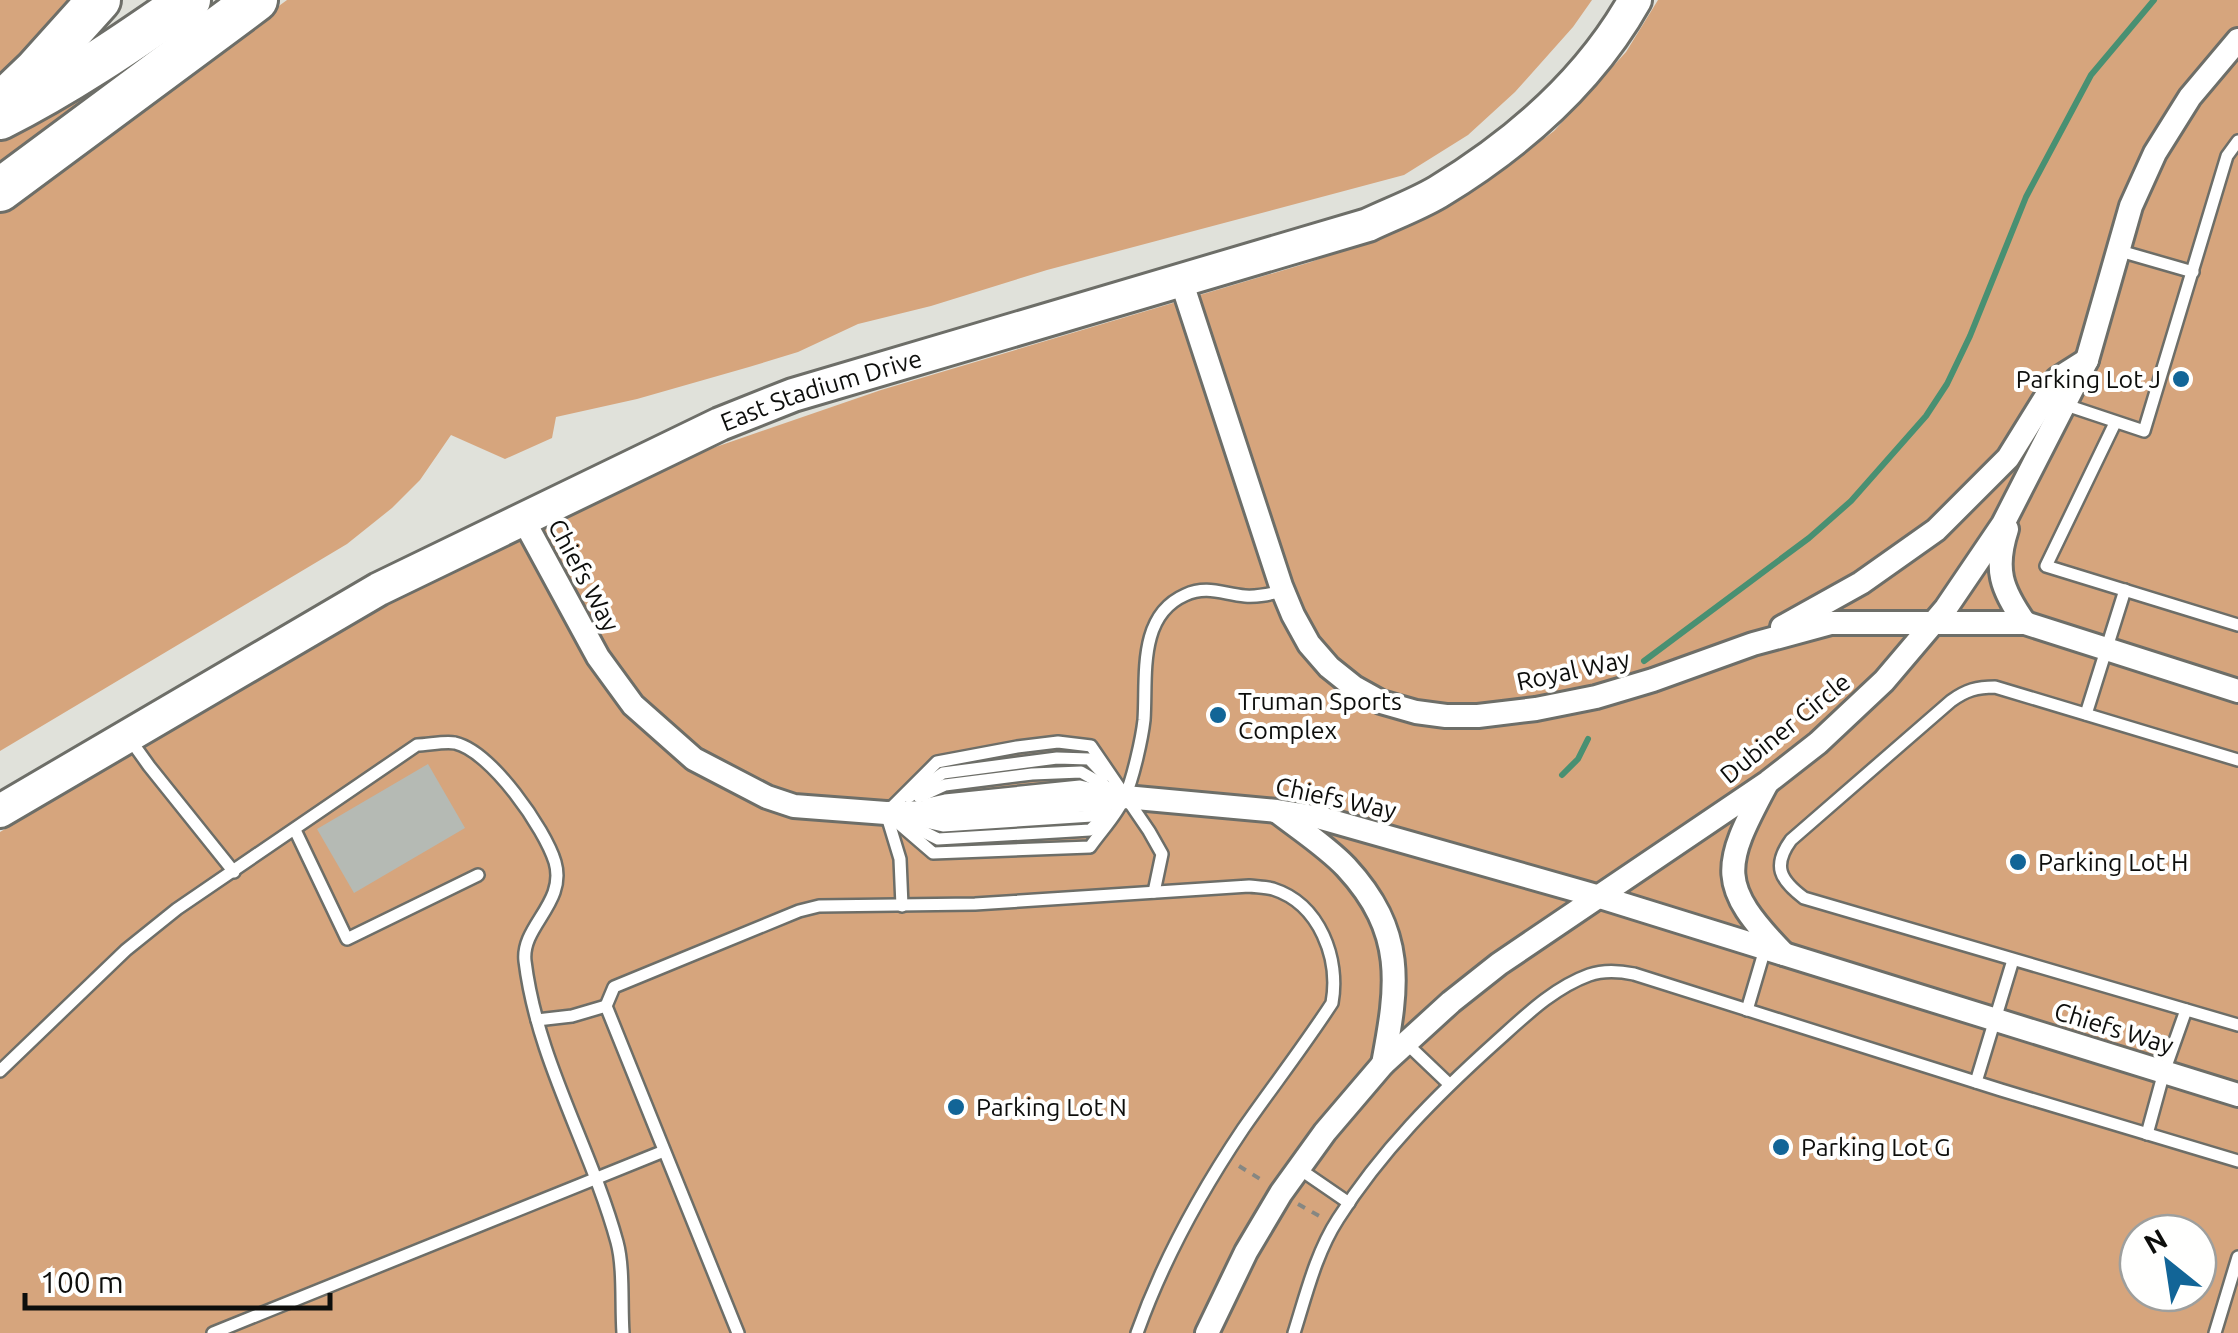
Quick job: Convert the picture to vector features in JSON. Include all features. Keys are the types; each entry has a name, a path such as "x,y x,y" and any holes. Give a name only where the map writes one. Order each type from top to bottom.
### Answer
{"highway":[{"path":"0,104 100,0"},
{"path":"0,118 190,0"},
{"path":"0,190 256,0"}],"main road":[{"name":"East Stadium Drive","path":"0,811 379,589 720,424 793,395 1368,225 1434,194 1504,148 1546,112 1590,65 1635,0"}],"street":[{"name":"Dubiner Circle","path":"1207,1333 1255,1235 1298,1168 1383,1064 1498,964 1600,898 1818,744 1884,681 1934,621 2003,524 2088,360 2132,206 2155,154 2190,98 2238,40"},
{"name":"Royal Way","path":"1182,280 1293,615 1309,644 1329,667 1380,702 1446,716 1536,708 1596,697 1753,644 1831,623 1934,621 2025,622 2238,690"},
{"path":"1753,644 1862,583 1936,530 2008,458 2057,379 2088,360"},
{"path":"2016,499 2000,549 2000,572 2004,587 2025,622"},
{"name":"Chiefs Way","path":"523,519 598,658 633,705 694,759 767,797 794,806 886,813 946,812 1125,797 1321,818 1600,898 2238,1095"},
{"path":"1768,782 1735,848 1734,878 1743,908 1776,953"},
{"path":"1276,811 1346,866 1371,901 1385,930 1395,972 1394,1007 1383,1064"}],"lane":[{"path":"2066,405 2144,432 2227,156 2238,141"},
{"path":"2120,251 2192,272"},
{"path":"2115,423 2046,566 2238,625"},
{"path":"886,813 933,853 1090,847 1125,797 1144,723 1148,648 1152,630 1166,608 1200,590 1260,597 1284,591"},
{"path":"2086,714 2125,590"},
{"path":"2238,760 1996,687 1978,687 1963,692 1791,840 1781,854 1780,870 1788,886 1804,898 2238,1025"},
{"path":"128,736 234,872"},
{"path":"886,813 936,762 1058,742 1091,746 1162,854 1154,892"},
{"path":"0,1071 126,950 177,910 417,746 455,743 488,762 536,822 556,865 556,893 530,936 524,956 540,1037 618,1246 623,1333"},
{"path":"886,813 900,860 902,906"},
{"path":"295,830 347,939 478,875"},
{"path":"738,1333 606,1006 614,987 819,906 975,904 1249,886 1275,890 1300,904 1318,924 1328,944 1336,982 1332,1003 1196,1203 1157,1280 1137,1333"},
{"path":"1747,1010 1776,953"},
{"path":"1976,1082 2014,960"},
{"path":"1294,1333 1323,1248 1382,1158 1449,1084 1521,1020 1549,998 1592,974 1628,973 2238,1161"},
{"path":"537,1020 572,1016 606,1006"},
{"path":"2147,1134 2186,1010"},
{"path":"1406,1043 1449,1084"},
{"path":"212,1333 664,1150"},
{"path":"1298,1168 1349,1203"},
{"path":"2215,1333 2238,1257"}],"path":[{"path":"1225,1158 1265,1182"},
{"path":"1295,1202 1325,1219"}],"shaded area":[{"path":"0,0 74,0 0,74"},
{"path":"287,0 1592,0 1515,92 1468,135 1404,175 1047,270 858,324 798,352 749,367 556,417 552,438 505,459 451,435 420,480 347,544 0,751 0,211"},
{"name":"Truman Sports Complex","path":"1658,0 2238,0 2238,1333 0,1333 0,832 395,598 710,449 881,390 1311,262 1421,219 1483,184 1554,131 1626,52"},
{"path":"101,83 100,102 0,177 0,142"}],"building":[{"path":"428,764 465,828 354,893 317,829"}],"waterway":[{"path":"1644,661 1809,538 1851,501 1926,416 1970,336 2026,197 2091,75 2154,0"},
{"path":"1562,775 1578,759 1588,739"}],"place":[{"name":"Parking Lot J","path":"2181,379"},
{"name":"Truman Sports Complex","path":"1218,715"},
{"name":"Parking Lot H","path":"2018,862"},
{"name":"Parking Lot N","path":"956,1107"},
{"name":"Parking Lot G","path":"1781,1147"}]}
